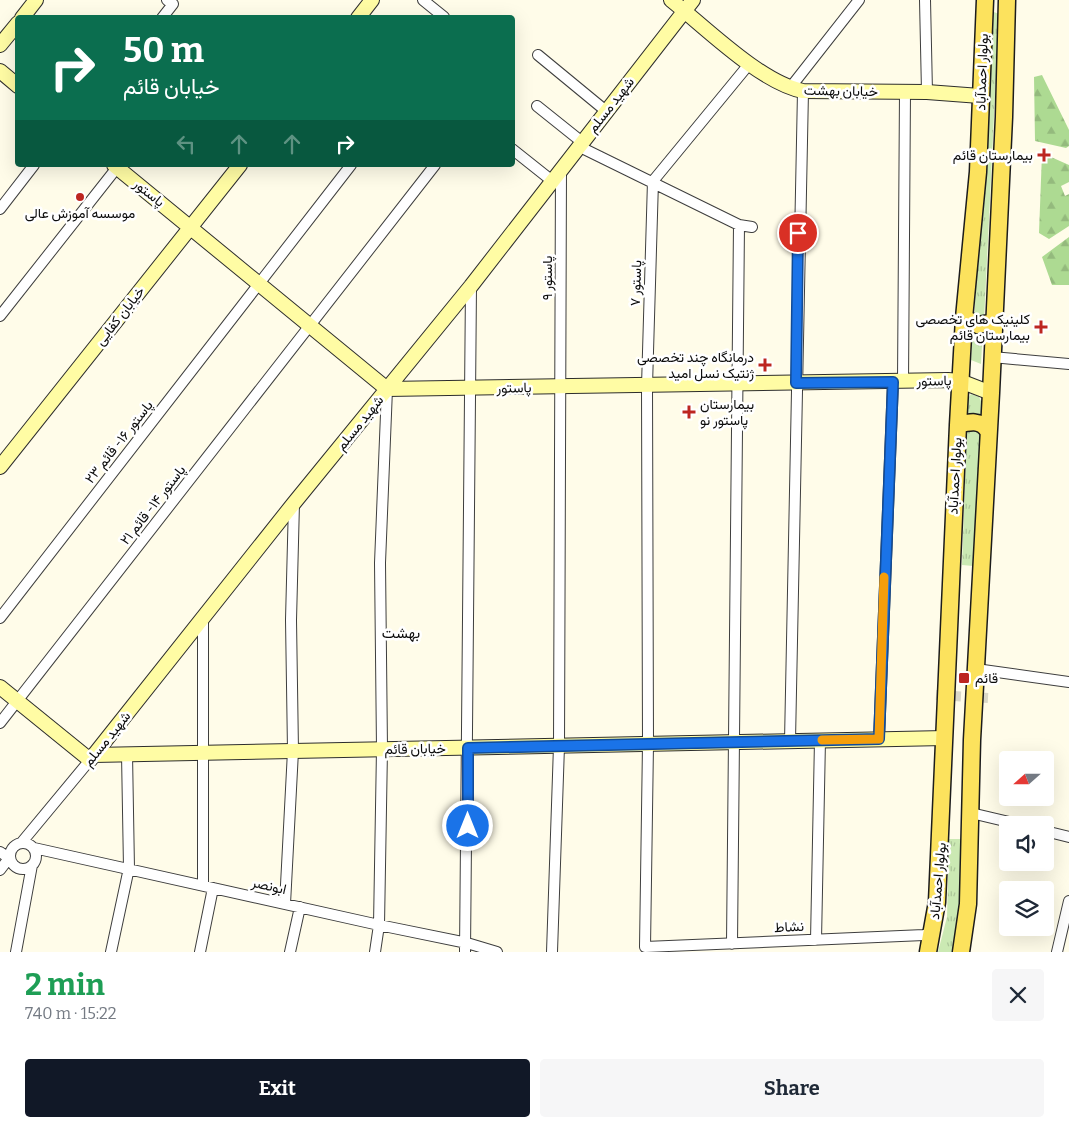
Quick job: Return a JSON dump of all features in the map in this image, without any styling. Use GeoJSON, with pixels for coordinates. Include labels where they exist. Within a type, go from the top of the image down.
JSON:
{"type":"FeatureCollection","features":[{"type":"Feature","properties":{"kind":"main road","name":"بولوار احمدآباد"},"geometry":{"type":"LineString","coordinates":[[928,952],[933,932],[938,893],[960,381],[978,172],[985,0]]}},
{"type":"Feature","properties":{"kind":"main road","name":"بولوار احمدآباد"},"geometry":{"type":"LineString","coordinates":[[961,952],[968,904],[976,669],[1004,117],[1007,0]]}},
{"type":"Feature","properties":{"kind":"main road"},"geometry":{"type":"LineString","coordinates":[[964,318],[978,325],[994,322]]}},
{"type":"Feature","properties":{"kind":"main road"},"geometry":{"type":"LineString","coordinates":[[958,425],[977,422],[988,430]]}},
{"type":"Feature","properties":{"kind":"street"},"geometry":{"type":"LineString","coordinates":[[24,15],[36,0]]}},
{"type":"Feature","properties":{"kind":"street"},"geometry":{"type":"LineString","coordinates":[[360,15],[372,0]]}},
{"type":"Feature","properties":{"kind":"street"},"geometry":{"type":"LineString","coordinates":[[423,0],[442,15]]}},
{"type":"Feature","properties":{"kind":"street","name":"خیابان بهشت"},"geometry":{"type":"LineString","coordinates":[[671,0],[689,5],[750,64],[761,72],[796,89],[927,92],[980,96]]}},
{"type":"Feature","properties":{"kind":"street"},"geometry":{"type":"LineString","coordinates":[[790,741],[798,233],[796,89],[860,0]]}},
{"type":"Feature","properties":{"kind":"street"},"geometry":{"type":"LineString","coordinates":[[925,0],[927,92]]}},
{"type":"Feature","properties":{"kind":"street"},"geometry":{"type":"LineString","coordinates":[[164,15],[170,2]]}},
{"type":"Feature","properties":{"kind":"street","name":"شهید مسلم"},"geometry":{"type":"LineString","coordinates":[[22,842],[92,758],[294,503],[471,286],[551,180],[689,5]]}},
{"type":"Feature","properties":{"kind":"street"},"geometry":{"type":"LineString","coordinates":[[0,45],[15,27]]}},
{"type":"Feature","properties":{"kind":"street"},"geometry":{"type":"LineString","coordinates":[[538,55],[606,111]]}},
{"type":"Feature","properties":{"kind":"street"},"geometry":{"type":"LineString","coordinates":[[652,181],[750,64]]}},
{"type":"Feature","properties":{"kind":"street"},"geometry":{"type":"LineString","coordinates":[[0,71],[15,84]]}},
{"type":"Feature","properties":{"kind":"street"},"geometry":{"type":"LineString","coordinates":[[879,739],[885,556],[898,382],[905,92]]}},
{"type":"Feature","properties":{"kind":"street"},"geometry":{"type":"LineString","coordinates":[[537,106],[580,144],[739,225],[752,227]]}},
{"type":"Feature","properties":{"kind":"street"},"geometry":{"type":"LineString","coordinates":[[515,151],[551,180]]}},
{"type":"Feature","properties":{"kind":"street"},"geometry":{"type":"LineString","coordinates":[[0,208],[32,167]]}},
{"type":"Feature","properties":{"kind":"street"},"geometry":{"type":"LineString","coordinates":[[0,316],[116,167]]}},
{"type":"Feature","properties":{"kind":"street","name":"پاستور"},"geometry":{"type":"LineString","coordinates":[[118,167],[387,389],[960,381],[991,393]]}},
{"type":"Feature","properties":{"kind":"street","name":"خیابان کفایی"},"geometry":{"type":"LineString","coordinates":[[0,467],[238,167]]}},
{"type":"Feature","properties":{"kind":"street","name":"پاستور ۱۶- قائم ۲۳"},"geometry":{"type":"LineString","coordinates":[[0,618],[349,167]]}},
{"type":"Feature","properties":{"kind":"street","name":"پاستور ۱۴- قائم ۲۱"},"geometry":{"type":"LineString","coordinates":[[0,723],[433,167]]}},
{"type":"Feature","properties":{"kind":"street","name":"پاستور ۹"},"geometry":{"type":"LineString","coordinates":[[552,952],[559,746],[561,168]]}},
{"type":"Feature","properties":{"kind":"street","name":"پاستور ۷"},"geometry":{"type":"LineString","coordinates":[[645,947],[648,744],[647,386],[652,181]]}},
{"type":"Feature","properties":{"kind":"street"},"geometry":{"type":"LineString","coordinates":[[732,944],[735,560],[739,384],[739,225]]}},
{"type":"Feature","properties":{"kind":"street"},"geometry":{"type":"LineString","coordinates":[[466,947],[471,286]]}},
{"type":"Feature","properties":{"kind":"street"},"geometry":{"type":"LineString","coordinates":[[992,357],[1069,364]]}},
{"type":"Feature","properties":{"kind":"street"},"geometry":{"type":"LineString","coordinates":[[375,952],[379,925],[382,749],[380,563],[387,389]]}},
{"type":"Feature","properties":{"kind":"street"},"geometry":{"type":"LineString","coordinates":[[285,904],[293,751],[292,620],[294,503]]}},
{"type":"Feature","properties":{"kind":"street"},"geometry":{"type":"LineString","coordinates":[[200,952],[208,886],[204,821],[203,618]]}},
{"type":"Feature","properties":{"kind":"street"},"geometry":{"type":"LineString","coordinates":[[976,669],[1069,682]]}},
{"type":"Feature","properties":{"kind":"street"},"geometry":{"type":"LineString","coordinates":[[0,687],[92,758]]}},
{"type":"Feature","properties":{"kind":"street","name":"خیابان قائم"},"geometry":{"type":"LineString","coordinates":[[92,758],[127,754],[945,738]]}},
{"type":"Feature","properties":{"kind":"street"},"geometry":{"type":"LineString","coordinates":[[816,940],[820,740]]}},
{"type":"Feature","properties":{"kind":"street"},"geometry":{"type":"LineString","coordinates":[[111,952],[129,868],[127,754]]}},
{"type":"Feature","properties":{"kind":"street"},"geometry":{"type":"LineString","coordinates":[[971,813],[999,820]]}},
{"type":"Feature","properties":{"kind":"street"},"geometry":{"type":"LineString","coordinates":[[1054,833],[1069,836]]}},
{"type":"Feature","properties":{"kind":"street"},"geometry":{"type":"LineString","coordinates":[[0,870],[10,858],[12,847],[22,842],[34,848],[36,857],[32,865],[16,952]]}},
{"type":"Feature","properties":{"kind":"street","name":"ابونصر"},"geometry":{"type":"LineString","coordinates":[[34,848],[379,925],[466,947],[498,952]]}},
{"type":"Feature","properties":{"kind":"street"},"geometry":{"type":"LineString","coordinates":[[0,852],[10,858],[17,868],[25,869],[32,865]]}},
{"type":"Feature","properties":{"kind":"street"},"geometry":{"type":"LineString","coordinates":[[1057,952],[1069,901]]}},
{"type":"Feature","properties":{"kind":"street"},"geometry":{"type":"LineString","coordinates":[[290,952],[300,907]]}},
{"type":"Feature","properties":{"kind":"street","name":"نشاط"},"geometry":{"type":"LineString","coordinates":[[645,947],[924,935],[933,932]]}},
{"type":"Feature","properties":{"kind":"green space"},"geometry":{"type":"Polygon","coordinates":[[[992,13],[999,14],[984,321],[974,320],[992,13]]]}},
{"type":"Feature","properties":{"kind":"green space"},"geometry":{"type":"Polygon","coordinates":[[[1042,75],[1069,130],[1069,146],[1066,148],[1035,141],[1034,77],[1042,75]]]}},
{"type":"Feature","properties":{"kind":"green space"},"geometry":{"type":"Polygon","coordinates":[[[1042,153],[1069,165],[1069,182],[1061,186],[1065,196],[1069,194],[1069,226],[1049,239],[1039,233],[1042,153]]]}},
{"type":"Feature","properties":{"kind":"green space"},"geometry":{"type":"Polygon","coordinates":[[[1069,237],[1069,285],[1052,285],[1042,257],[1069,237]]]}},
{"type":"Feature","properties":{"kind":"green space"},"geometry":{"type":"Polygon","coordinates":[[[973,327],[983,327],[981,364],[971,360],[973,327]]]}},
{"type":"Feature","properties":{"kind":"green space"},"geometry":{"type":"Polygon","coordinates":[[[971,394],[979,397],[982,403],[981,418],[966,415],[967,400],[971,394]]]}},
{"type":"Feature","properties":{"kind":"green space"},"geometry":{"type":"Polygon","coordinates":[[[967,427],[978,428],[980,435],[973,566],[962,565],[967,427]]]}},
{"type":"Feature","properties":{"kind":"green space"},"geometry":{"type":"Polygon","coordinates":[[[949,839],[962,839],[959,917],[952,952],[938,952],[947,917],[949,839]]]}},
{"type":"Feature","properties":{"kind":"tunnel"},"geometry":{"type":"LineString","coordinates":[[936,695],[988,698]]}},
{"type":"Feature","properties":{"kind":"slow traffic"},"geometry":{"type":"LineString","coordinates":[[822,740],[879,739],[884,577]]}},
{"type":"Feature","properties":{"kind":"place","name":"بیمارستان قائم"},"geometry":{"type":"Point","coordinates":[1044,155]}},
{"type":"Feature","properties":{"kind":"place","name":"موسسه آموزش عالی"},"geometry":{"type":"Point","coordinates":[80,197]}},
{"type":"Feature","properties":{"kind":"place","name":"کلینیک های تخصصی بیمارستان قائم"},"geometry":{"type":"Point","coordinates":[1041,327]}},
{"type":"Feature","properties":{"kind":"place","name":"درمانگاه چند تخصصی ژنتیک نسل امید"},"geometry":{"type":"Point","coordinates":[765,365]}},
{"type":"Feature","properties":{"kind":"place","name":"بیمارستان پاستور نو"},"geometry":{"type":"Point","coordinates":[689,412]}},
{"type":"Feature","properties":{"kind":"place","name":"قائم"},"geometry":{"type":"Point","coordinates":[964,678]}},
{"type":"Feature","properties":{"kind":"district","name":"بهشت"},"geometry":{"type":"Point","coordinates":[401,633]}},
{"type":"Feature","properties":{"kind":"route"},"geometry":{"type":"LineString","coordinates":[[468,826],[468,748],[879,739],[893,382],[796,383],[798,233]]}}]}
